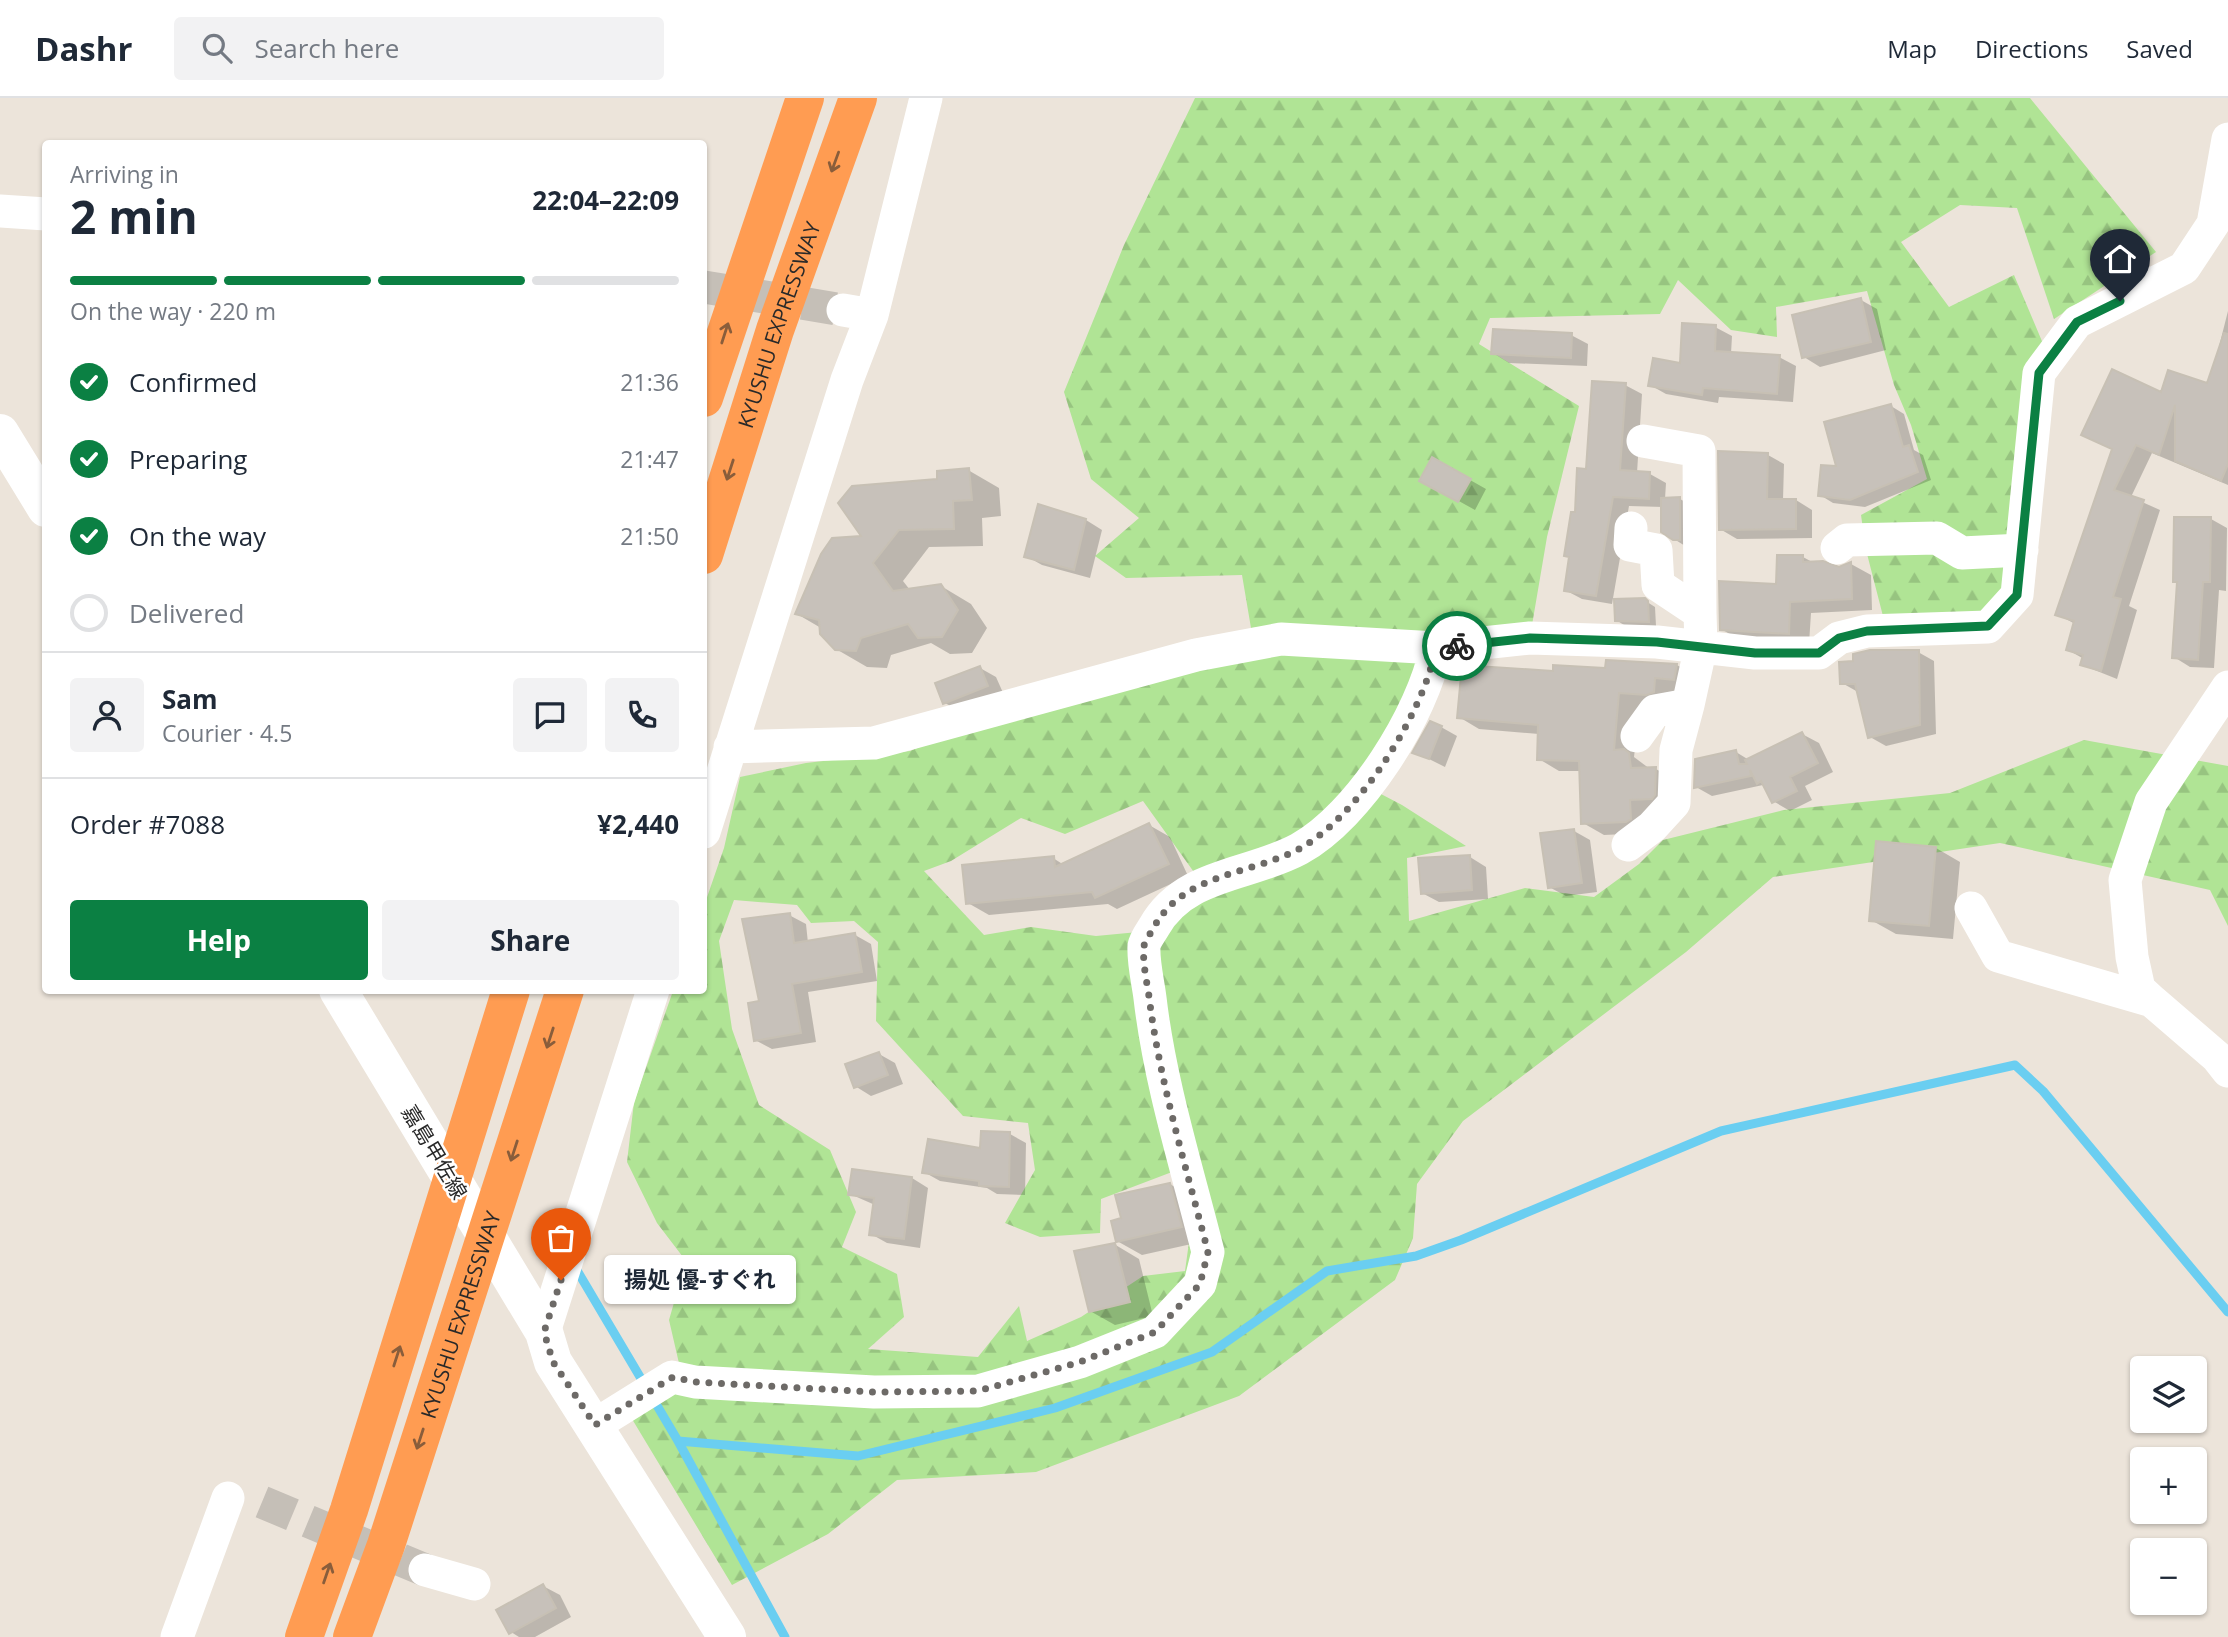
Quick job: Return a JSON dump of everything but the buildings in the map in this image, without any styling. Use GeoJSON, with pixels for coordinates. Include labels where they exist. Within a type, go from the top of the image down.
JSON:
{"type":"FeatureCollection","features":[{"type":"Feature","properties":{"kind":"highway"},"geometry":{"type":"LineString","coordinates":[[707,389],[805,98]]}},
{"type":"Feature","properties":{"kind":"highway","name":"KYUSHU EXPRESSWAY"},"geometry":{"type":"LineString","coordinates":[[707,545],[775,330],[859,98]]}},
{"type":"Feature","properties":{"kind":"highway"},"geometry":{"type":"LineString","coordinates":[[304,1637],[349,1510],[511,994]]}},
{"type":"Feature","properties":{"kind":"highway","name":"KYUSHU EXPRESSWAY"},"geometry":{"type":"LineString","coordinates":[[352,1637],[386,1545],[564,994]]}},
{"type":"Feature","properties":{"kind":"main road"},"geometry":{"type":"LineString","coordinates":[[0,433],[42,501]]}},
{"type":"Feature","properties":{"kind":"main road","name":"嘉島甲佐線"},"geometry":{"type":"LineString","coordinates":[[340,994],[544,1332],[553,1362],[606,1418],[727,1637]]}},
{"type":"Feature","properties":{"kind":"street"},"geometry":{"type":"LineString","coordinates":[[707,822],[847,380],[858,313],[926,98]]}},
{"type":"Feature","properties":{"kind":"street"},"geometry":{"type":"LineString","coordinates":[[730,747],[874,743],[1196,655],[1281,639],[1436,648],[1530,638],[1657,642],[1755,653],[1819,653],[1839,638],[1867,631],[1988,626],[2017,595],[2039,373],[2077,322],[2184,268],[2213,225],[2228,139]]}},
{"type":"Feature","properties":{"kind":"street"},"geometry":{"type":"LineString","coordinates":[[0,211],[42,214]]}},
{"type":"Feature","properties":{"kind":"street"},"geometry":{"type":"LineString","coordinates":[[1628,845],[1652,827],[1674,803],[1676,750],[1701,646],[1699,451],[1643,441]]}},
{"type":"Feature","properties":{"kind":"street"},"geometry":{"type":"LineString","coordinates":[[1631,528],[1630,545],[1656,550],[1658,586],[1700,613]]}},
{"type":"Feature","properties":{"kind":"street"},"geometry":{"type":"LineString","coordinates":[[1837,548],[1847,540],[1937,538],[1962,553],[2022,550]]}},
{"type":"Feature","properties":{"kind":"street"},"geometry":{"type":"LineString","coordinates":[[606,1418],[673,1377],[695,1382],[874,1392],[978,1391],[1080,1362],[1155,1332],[1200,1284],[1208,1252],[1155,1040],[1144,944],[1164,910],[1201,882],[1222,877],[1299,848],[1355,804],[1399,737],[1430,677],[1436,648]]}},
{"type":"Feature","properties":{"kind":"street"},"geometry":{"type":"LineString","coordinates":[[2228,687],[2151,802],[2125,880],[2132,957],[2139,989],[2217,1057],[2228,1071]]}},
{"type":"Feature","properties":{"kind":"street"},"geometry":{"type":"LineString","coordinates":[[1637,736],[1655,711],[1688,705]]}},
{"type":"Feature","properties":{"kind":"street"},"geometry":{"type":"LineString","coordinates":[[1971,908],[1998,956],[2152,1001]]}},
{"type":"Feature","properties":{"kind":"street"},"geometry":{"type":"LineString","coordinates":[[544,1332],[652,994]]}},
{"type":"Feature","properties":{"kind":"street"},"geometry":{"type":"LineString","coordinates":[[177,1637],[228,1498]]}},
{"type":"Feature","properties":{"kind":"street"},"geometry":{"type":"LineString","coordinates":[[425,1570],[474,1584]]}},
{"type":"Feature","properties":{"kind":"green space"},"geometry":{"type":"Polygon","coordinates":[[[1195,98],[2030,98],[2156,252],[2054,319],[2017,208],[1960,205],[1901,242],[1949,307],[2014,275],[2044,346],[2008,587],[1991,619],[1884,620],[1866,550],[1861,515],[1927,479],[1911,425],[1894,385],[1867,291],[1776,307],[1777,337],[1731,330],[1678,280],[1660,314],[1490,318],[1479,344],[1579,406],[1547,537],[1531,631],[1447,638],[1286,625],[1251,628],[1242,575],[1126,578],[1095,556],[1139,518],[1091,479],[1064,392],[1124,245],[1195,98]]]}},
{"type":"Feature","properties":{"kind":"green space"},"geometry":{"type":"Polygon","coordinates":[[[1352,651],[1427,665],[1358,782],[1402,805],[1466,846],[1407,858],[1409,921],[1525,888],[1594,897],[1639,864],[1663,840],[1784,810],[1950,793],[2084,740],[2228,766],[2228,926],[2210,890],[2000,843],[1773,877],[1686,952],[1463,1121],[1417,1184],[1413,1238],[1395,1280],[1239,1396],[1036,1472],[897,1480],[828,1534],[732,1585],[632,1419],[681,1372],[669,1320],[686,1261],[657,1223],[627,1162],[634,1102],[672,994],[707,994],[707,897],[724,848],[740,777],[806,763],[910,751],[975,724],[1257,656],[1352,651]],[[1143,801],[1065,834],[1021,818],[951,861],[924,871],[984,935],[1031,927],[1096,936],[1138,932],[1201,882],[1143,801]],[[734,900],[719,941],[732,1029],[759,1105],[830,1150],[856,1212],[842,1247],[897,1274],[904,1317],[868,1349],[978,1357],[1019,1306],[1027,1341],[1081,1317],[1143,1276],[1185,1271],[1189,1242],[1172,1172],[1101,1199],[1100,1233],[1040,1237],[1005,1223],[1035,1170],[1028,1123],[963,1116],[876,1021],[878,942],[854,921],[811,923],[797,905],[734,900]]]}},
{"type":"Feature","properties":{"kind":"waterway"},"geometry":{"type":"LineString","coordinates":[[575,1267],[678,1441],[858,1456],[1055,1408],[1212,1352],[1327,1271],[1416,1256],[1461,1240],[1721,1131],[2015,1065],[2043,1091],[2228,1312]]}},
{"type":"Feature","properties":{"kind":"waterway"},"geometry":{"type":"LineString","coordinates":[[550,1225],[563,1246]]}},
{"type":"Feature","properties":{"kind":"waterway"},"geometry":{"type":"LineString","coordinates":[[678,1441],[785,1637]]}},
{"type":"Feature","properties":{"kind":"tunnel"},"geometry":{"type":"LineString","coordinates":[[707,287],[843,310]]}},
{"type":"Feature","properties":{"kind":"tunnel"},"geometry":{"type":"LineString","coordinates":[[262,1502],[425,1570]]}},
{"type":"Feature","properties":{"kind":"way so far"},"geometry":{"type":"LineString","coordinates":[[561,1280],[544,1332],[553,1362],[595,1425],[673,1377],[695,1382],[874,1392],[978,1391],[1080,1362],[1155,1332],[1200,1284],[1208,1252],[1155,1040],[1144,944],[1164,910],[1201,882],[1222,877],[1299,848],[1355,804],[1393,748],[1430,677],[1436,648],[1457,646]]}},
{"type":"Feature","properties":{"kind":"place","name":"揚処 優-すぐれ"},"geometry":{"type":"Point","coordinates":[561,1280]}},
{"type":"Feature","properties":{"kind":"route"},"geometry":{"type":"LineString","coordinates":[[1457,646],[1530,638],[1657,642],[1755,653],[1819,653],[1839,638],[1867,631],[1988,626],[2017,595],[2039,373],[2077,322],[2120,301]]}}]}
